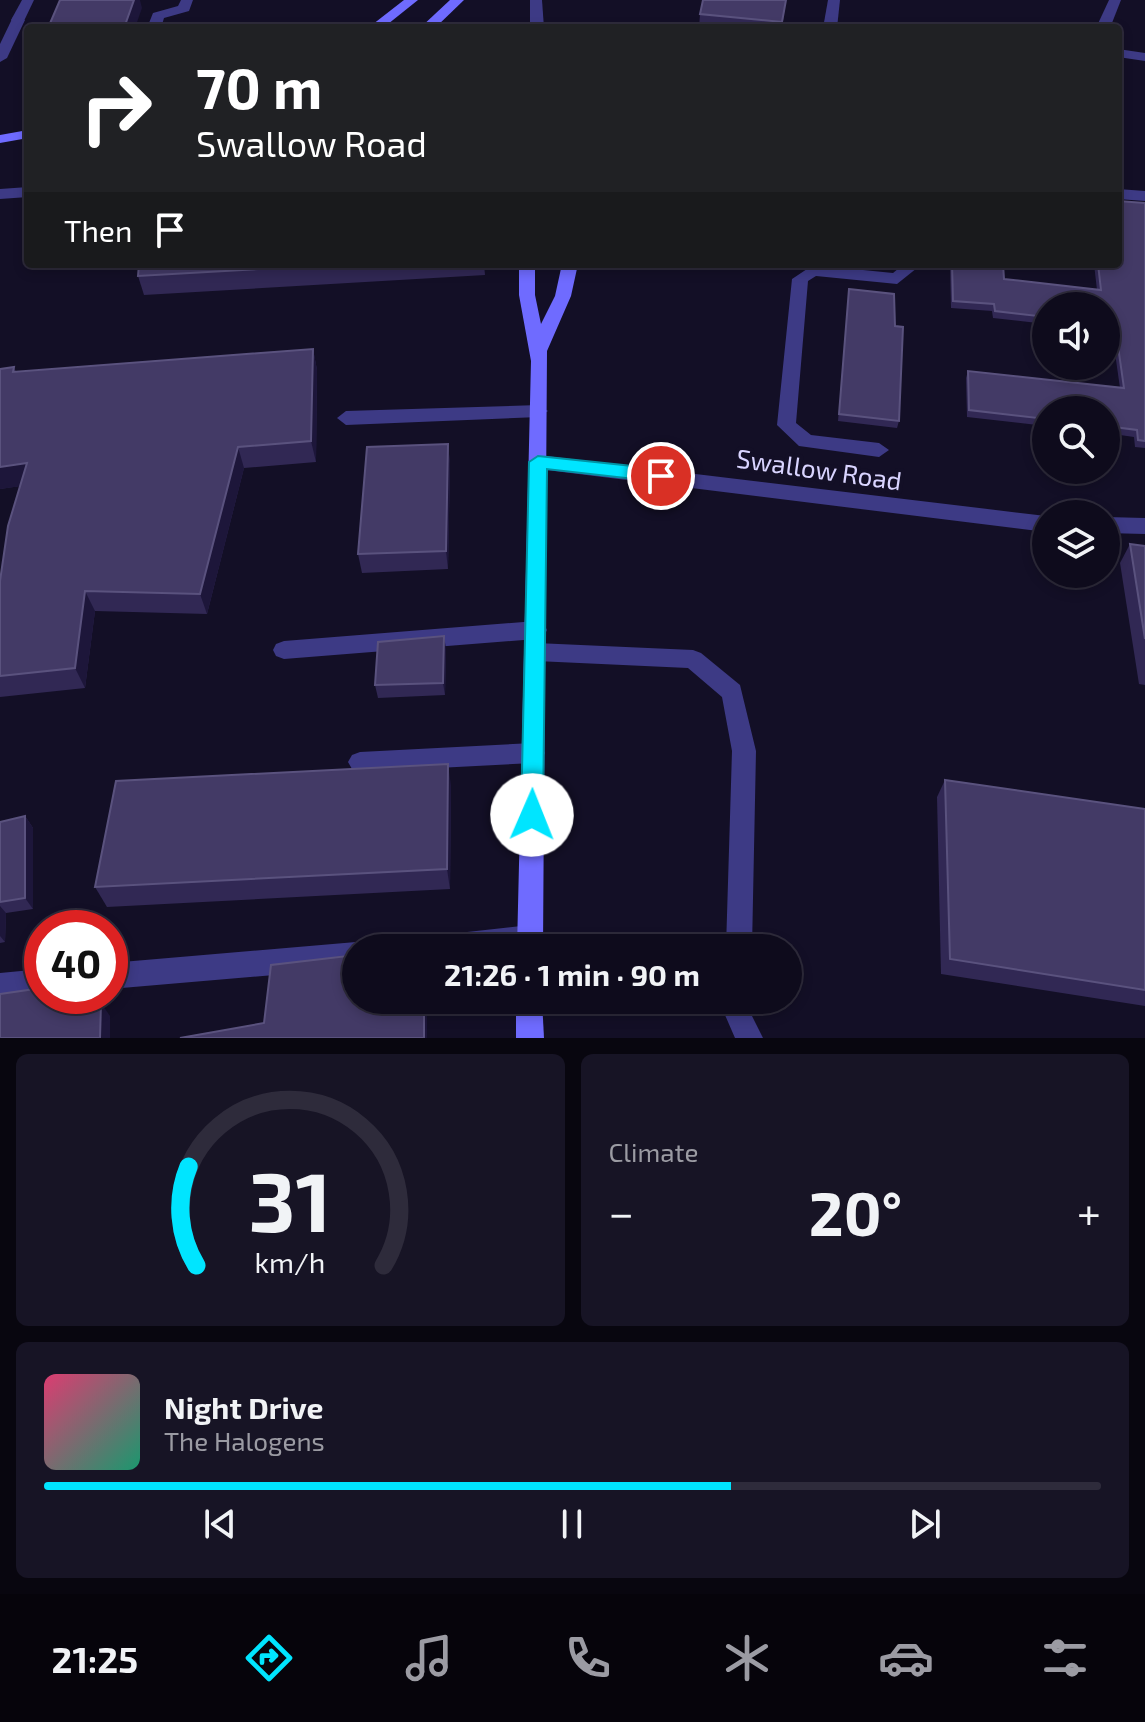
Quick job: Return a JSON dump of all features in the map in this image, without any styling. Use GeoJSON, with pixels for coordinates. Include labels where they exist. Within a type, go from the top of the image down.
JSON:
{"type":"FeatureCollection","features":[{"type":"Feature","properties":{"kind":"street"},"geometry":{"type":"LineString","coordinates":[[0,58],[28,0]]}},
{"type":"Feature","properties":{"kind":"street"},"geometry":{"type":"LineString","coordinates":[[155,24],[158,16],[184,8],[187,0]]}},
{"type":"Feature","properties":{"kind":"street"},"geometry":{"type":"LineString","coordinates":[[380,24],[412,0]]}},
{"type":"Feature","properties":{"kind":"street"},"geometry":{"type":"LineString","coordinates":[[431,24],[458,0]]}},
{"type":"Feature","properties":{"kind":"street"},"geometry":{"type":"LineString","coordinates":[[536,0],[537,24]]}},
{"type":"Feature","properties":{"kind":"street"},"geometry":{"type":"LineString","coordinates":[[831,24],[834,0]]}},
{"type":"Feature","properties":{"kind":"street"},"geometry":{"type":"LineString","coordinates":[[1105,24],[1115,0]]}},
{"type":"Feature","properties":{"kind":"street"},"geometry":{"type":"LineString","coordinates":[[1122,54],[1145,57]]}},
{"type":"Feature","properties":{"kind":"street"},"geometry":{"type":"LineString","coordinates":[[0,139],[24,135]]}},
{"type":"Feature","properties":{"kind":"street"},"geometry":{"type":"LineString","coordinates":[[0,194],[24,192]]}},
{"type":"Feature","properties":{"kind":"street"},"geometry":{"type":"LineString","coordinates":[[1122,194],[1145,196]]}},
{"type":"Feature","properties":{"kind":"street"},"geometry":{"type":"LineString","coordinates":[[527,268],[527,295],[539,349],[530,934]]}},
{"type":"Feature","properties":{"kind":"street"},"geometry":{"type":"LineString","coordinates":[[539,349],[563,296],[569,268]]}},
{"type":"Feature","properties":{"kind":"street"},"geometry":{"type":"LineString","coordinates":[[879,450],[806,441],[786,425],[800,279],[813,270],[897,279],[909,268]]}},
{"type":"Feature","properties":{"kind":"street"},"geometry":{"type":"LineString","coordinates":[[346,418],[539,411]]}},
{"type":"Feature","properties":{"kind":"street","name":"Swallow Road"},"geometry":{"type":"LineString","coordinates":[[538,462],[1032,522]]}},
{"type":"Feature","properties":{"kind":"street"},"geometry":{"type":"LineString","coordinates":[[1120,525],[1145,526]]}},
{"type":"Feature","properties":{"kind":"street"},"geometry":{"type":"LineString","coordinates":[[284,650],[536,641],[693,659],[732,692],[744,751],[739,934]]}},
{"type":"Feature","properties":{"kind":"street"},"geometry":{"type":"LineString","coordinates":[[360,762],[533,753]]}},
{"type":"Feature","properties":{"kind":"street"},"geometry":{"type":"LineString","coordinates":[[128,974],[342,956]]}},
{"type":"Feature","properties":{"kind":"street"},"geometry":{"type":"LineString","coordinates":[[0,986],[24,984]]}},
{"type":"Feature","properties":{"kind":"street"},"geometry":{"type":"LineString","coordinates":[[529,1014],[530,1038]]}},
{"type":"Feature","properties":{"kind":"street"},"geometry":{"type":"LineString","coordinates":[[738,1014],[749,1038]]}},
{"type":"Feature","properties":{"kind":"building"},"geometry":{"type":"Polygon","coordinates":[[[60,0],[134,0],[125,24],[50,24],[60,0]]]}},
{"type":"Feature","properties":{"kind":"building"},"geometry":{"type":"Polygon","coordinates":[[[703,0],[786,0],[782,22],[700,14],[703,0]]]}},
{"type":"Feature","properties":{"kind":"building"},"geometry":{"type":"Polygon","coordinates":[[[1122,201],[1145,203],[1145,441],[1138,440],[1137,430],[1120,428],[1120,396],[1032,396],[1032,417],[969,410],[968,371],[1124,388],[1120,360],[1120,292],[1032,292],[1032,315],[995,311],[994,304],[953,301],[952,268],[1003,268],[1004,279],[1101,290],[1098,268],[1122,268],[1122,201]]]}},
{"type":"Feature","properties":{"kind":"building"},"geometry":{"type":"Polygon","coordinates":[[[139,268],[277,268],[138,276],[139,268]]]}},
{"type":"Feature","properties":{"kind":"building"},"geometry":{"type":"Polygon","coordinates":[[[849,289],[894,294],[895,326],[903,327],[899,421],[839,414],[849,289]]]}},
{"type":"Feature","properties":{"kind":"building"},"geometry":{"type":"Polygon","coordinates":[[[313,349],[311,441],[238,447],[200,594],[85,591],[75,668],[0,676],[0,581],[8,526],[27,463],[0,467],[0,369],[14,367],[13,372],[313,349]]]}},
{"type":"Feature","properties":{"kind":"building"},"geometry":{"type":"Polygon","coordinates":[[[448,444],[446,551],[358,554],[367,447],[448,444]]]}},
{"type":"Feature","properties":{"kind":"building"},"geometry":{"type":"Polygon","coordinates":[[[1130,544],[1145,546],[1145,639],[1130,544]]]}},
{"type":"Feature","properties":{"kind":"building"},"geometry":{"type":"Polygon","coordinates":[[[444,636],[443,683],[375,685],[378,642],[444,636]]]}},
{"type":"Feature","properties":{"kind":"building"},"geometry":{"type":"Polygon","coordinates":[[[448,764],[447,869],[95,887],[116,781],[448,764]]]}},
{"type":"Feature","properties":{"kind":"building"},"geometry":{"type":"Polygon","coordinates":[[[945,780],[1145,809],[1145,990],[950,959],[945,780]]]}},
{"type":"Feature","properties":{"kind":"building"},"geometry":{"type":"Polygon","coordinates":[[[25,816],[25,898],[0,902],[0,822],[25,816]]]}},
{"type":"Feature","properties":{"kind":"building"},"geometry":{"type":"Polygon","coordinates":[[[342,957],[342,1014],[424,1014],[424,1038],[180,1038],[264,1023],[271,965],[342,957]]]}},
{"type":"Feature","properties":{"kind":"building"},"geometry":{"type":"Polygon","coordinates":[[[24,991],[24,1014],[101,1014],[100,1038],[0,1038],[0,994],[24,991]]]}},
{"type":"Feature","properties":{"kind":"route"},"geometry":{"type":"LineString","coordinates":[[532,815],[538,462],[661,476]]}}]}
